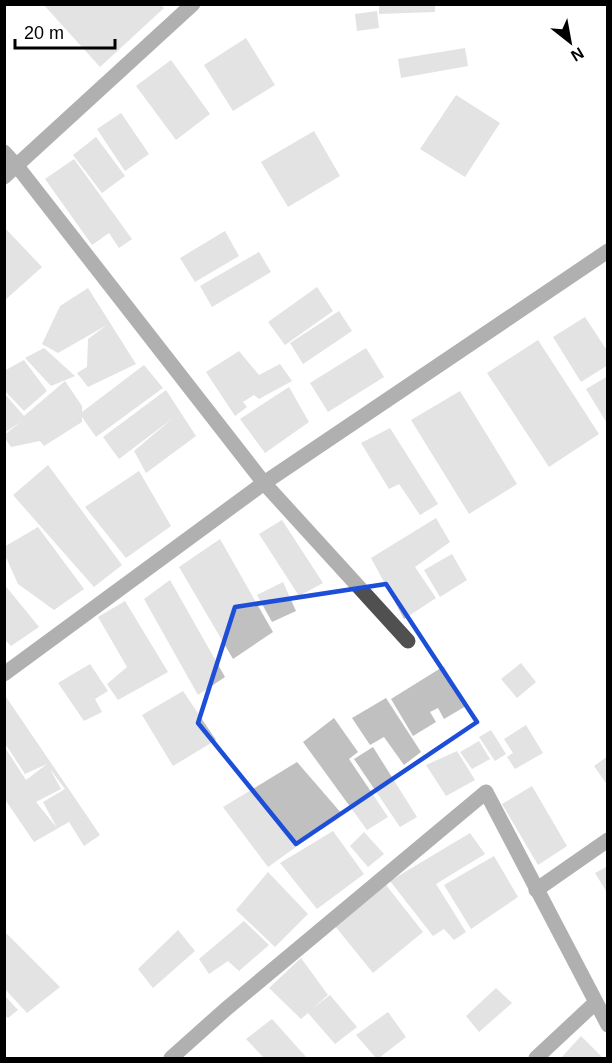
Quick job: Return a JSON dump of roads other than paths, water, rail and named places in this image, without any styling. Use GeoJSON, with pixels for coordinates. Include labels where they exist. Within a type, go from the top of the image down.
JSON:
{"type":"FeatureCollection","features":[{"type":"Feature","properties":{"kind":"street"},"geometry":{"type":"LineString","coordinates":[[4,177],[193,4]]}},
{"type":"Feature","properties":{"kind":"street"},"geometry":{"type":"LineString","coordinates":[[4,152],[264,483],[408,641]]}},
{"type":"Feature","properties":{"kind":"street"},"geometry":{"type":"LineString","coordinates":[[4,674],[264,483],[608,251]]}},
{"type":"Feature","properties":{"kind":"street"},"geometry":{"type":"LineString","coordinates":[[171,1059],[226,1009],[486,792],[608,1025]]}},
{"type":"Feature","properties":{"kind":"street"},"geometry":{"type":"LineString","coordinates":[[536,890],[608,840]]}},
{"type":"Feature","properties":{"kind":"street"},"geometry":{"type":"LineString","coordinates":[[536,1059],[595,1003]]}}]}
